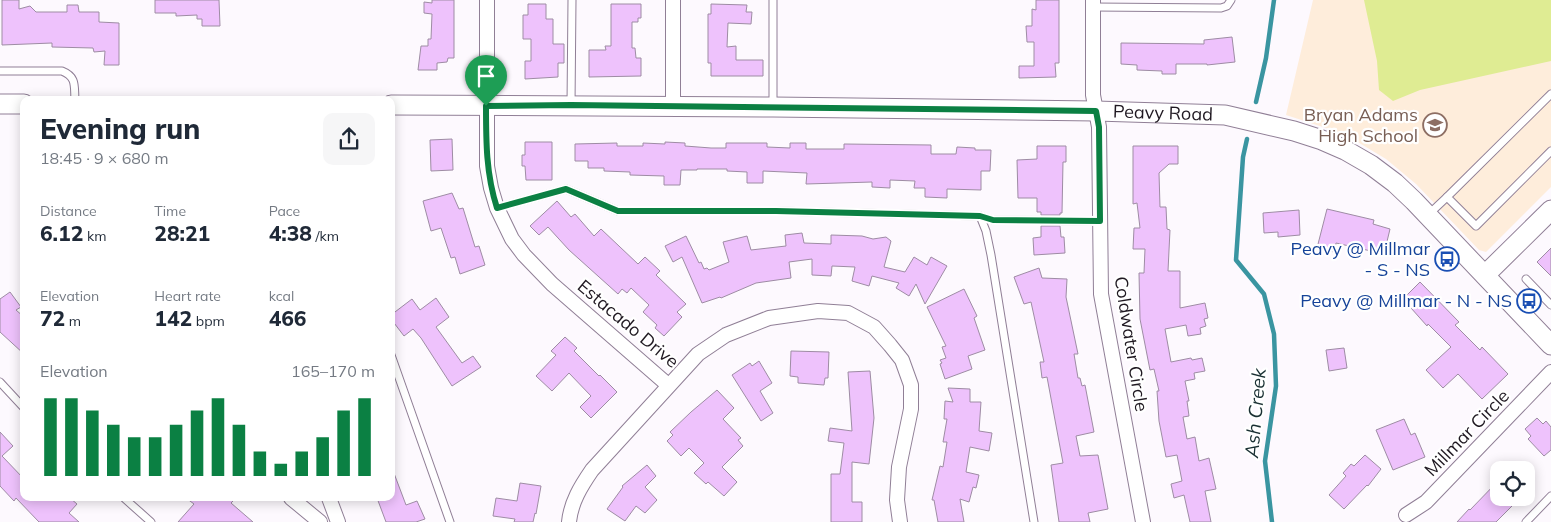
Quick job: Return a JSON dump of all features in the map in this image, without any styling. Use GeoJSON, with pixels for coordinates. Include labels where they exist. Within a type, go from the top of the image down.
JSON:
{"type":"FeatureCollection","features":[{"type":"Feature","properties":{"kind":"street","name":"Estacado Drive"},"geometry":{"type":"LineString","coordinates":[[487,0],[487,166],[490,188],[512,239],[552,284],[668,385],[698,354],[726,334],[769,318],[818,311],[848,313],[874,327],[902,360],[911,384],[911,409],[899,467],[897,500],[900,522]]}},
{"type":"Feature","properties":{"kind":"street"},"geometry":{"type":"LineString","coordinates":[[673,0],[673,107]]}},
{"type":"Feature","properties":{"kind":"street","name":"Coldwater Circle"},"geometry":{"type":"LineString","coordinates":[[1093,4],[1093,96],[1099,127],[1101,294],[1143,522]]}},
{"type":"Feature","properties":{"kind":"street"},"geometry":{"type":"LineString","coordinates":[[0,104],[20,104]]}},
{"type":"Feature","properties":{"kind":"street","name":"Peavy Road"},"geometry":{"type":"LineString","coordinates":[[395,105],[773,106],[1225,115],[1294,131],[1322,140],[1345,150],[1371,165],[1395,183],[1428,215],[1551,345]]}},
{"type":"Feature","properties":{"kind":"street"},"geometry":{"type":"LineString","coordinates":[[1485,275],[1551,210]]}},
{"type":"Feature","properties":{"kind":"street","name":"Millmar Circle"},"geometry":{"type":"LineString","coordinates":[[1406,514],[1426,502],[1551,372]]}},
{"type":"Feature","properties":{"kind":"street"},"geometry":{"type":"LineString","coordinates":[[569,522],[570,512],[578,491],[592,470],[668,385]]}},
{"type":"Feature","properties":{"kind":"street"},"geometry":{"type":"LineString","coordinates":[[295,501],[320,522]]}},
{"type":"Feature","properties":{"kind":"street"},"geometry":{"type":"LineString","coordinates":[[330,501],[338,522]]}},
{"type":"Feature","properties":{"kind":"lane"},"geometry":{"type":"LineString","coordinates":[[571,105],[572,0]]}},
{"type":"Feature","properties":{"kind":"lane"},"geometry":{"type":"LineString","coordinates":[[773,0],[773,106]]}},
{"type":"Feature","properties":{"kind":"lane"},"geometry":{"type":"LineString","coordinates":[[1093,4],[1221,8],[1227,6],[1231,0]]}},
{"type":"Feature","properties":{"kind":"lane"},"geometry":{"type":"LineString","coordinates":[[0,71],[62,71],[69,74],[74,80],[75,96]]}},
{"type":"Feature","properties":{"kind":"lane"},"geometry":{"type":"LineString","coordinates":[[1428,215],[1551,94]]}},
{"type":"Feature","properties":{"kind":"lane"},"geometry":{"type":"LineString","coordinates":[[1447,197],[1476,226],[1551,151]]}},
{"type":"Feature","properties":{"kind":"lane"},"geometry":{"type":"LineString","coordinates":[[497,208],[566,189],[618,211],[776,211],[980,216],[993,220],[1100,221]]}},
{"type":"Feature","properties":{"kind":"lane"},"geometry":{"type":"LineString","coordinates":[[980,216],[986,231],[991,255],[1034,522]]}},
{"type":"Feature","properties":{"kind":"lane"},"geometry":{"type":"LineString","coordinates":[[1526,279],[1551,305]]}},
{"type":"Feature","properties":{"kind":"lane"},"geometry":{"type":"LineString","coordinates":[[395,366],[450,522]]}},
{"type":"Feature","properties":{"kind":"lane"},"geometry":{"type":"LineString","coordinates":[[0,382],[20,404]]}},
{"type":"Feature","properties":{"kind":"lane"},"geometry":{"type":"LineString","coordinates":[[1526,522],[1551,496]]}},
{"type":"Feature","properties":{"kind":"lane"},"geometry":{"type":"LineString","coordinates":[[127,501],[151,522]]}},
{"type":"Feature","properties":{"kind":"shaded area","name":"Bryan Adams High School"},"geometry":{"type":"Polygon","coordinates":[[[1313,0],[1551,0],[1551,187],[1486,252],[1479,250],[1416,184],[1386,159],[1351,138],[1286,115],[1313,0]]]}},
{"type":"Feature","properties":{"kind":"green space"},"geometry":{"type":"Polygon","coordinates":[[[1364,0],[1551,0],[1551,61],[1420,90],[1393,101],[1379,90],[1377,61],[1364,0]]]}},
{"type":"Feature","properties":{"kind":"building"},"geometry":{"type":"Polygon","coordinates":[[[2,0],[19,0],[19,9],[30,6],[36,12],[67,12],[67,5],[78,5],[79,12],[99,12],[99,22],[119,23],[119,65],[104,65],[105,51],[94,52],[93,48],[52,47],[52,43],[2,45],[2,0]]]}},
{"type":"Feature","properties":{"kind":"building"},"geometry":{"type":"Polygon","coordinates":[[[155,0],[219,0],[220,26],[202,26],[202,19],[197,19],[197,15],[176,16],[176,13],[155,13],[155,0]]]}},
{"type":"Feature","properties":{"kind":"building"},"geometry":{"type":"Polygon","coordinates":[[[432,0],[454,0],[454,58],[448,58],[447,62],[437,63],[437,70],[418,70],[421,46],[428,46],[428,39],[431,39],[432,14],[424,13],[424,2],[432,3],[432,0]]]}},
{"type":"Feature","properties":{"kind":"building"},"geometry":{"type":"Polygon","coordinates":[[[1036,0],[1059,0],[1059,63],[1055,63],[1056,77],[1019,78],[1019,66],[1034,66],[1034,42],[1027,42],[1026,26],[1032,26],[1032,9],[1036,10],[1036,0]]]}},
{"type":"Feature","properties":{"kind":"building"},"geometry":{"type":"Polygon","coordinates":[[[528,4],[546,4],[546,19],[553,19],[553,44],[564,44],[564,63],[558,63],[558,77],[525,79],[525,61],[531,61],[531,39],[523,39],[523,15],[528,15],[528,4]]]}},
{"type":"Feature","properties":{"kind":"building"},"geometry":{"type":"Polygon","coordinates":[[[611,4],[641,4],[641,18],[638,18],[638,22],[632,22],[632,48],[635,48],[636,58],[641,58],[641,76],[589,77],[589,50],[606,50],[605,46],[611,46],[611,4]]]}},
{"type":"Feature","properties":{"kind":"building"},"geometry":{"type":"Polygon","coordinates":[[[711,4],[747,5],[746,12],[752,12],[751,24],[728,23],[727,47],[736,46],[736,60],[763,60],[763,76],[711,76],[711,63],[708,63],[708,14],[711,14],[711,4]]]}},
{"type":"Feature","properties":{"kind":"building"},"geometry":{"type":"Polygon","coordinates":[[[1232,37],[1235,62],[1207,65],[1176,64],[1176,74],[1162,74],[1162,71],[1137,70],[1137,65],[1121,64],[1121,43],[1204,44],[1204,40],[1232,37]]]}},
{"type":"Feature","properties":{"kind":"building"},"geometry":{"type":"Polygon","coordinates":[[[452,139],[453,170],[431,171],[430,140],[452,139]]]}},
{"type":"Feature","properties":{"kind":"building"},"geometry":{"type":"Polygon","coordinates":[[[525,142],[552,142],[552,180],[526,180],[525,166],[522,166],[522,155],[525,155],[525,142]]]}},
{"type":"Feature","properties":{"kind":"building"},"geometry":{"type":"Polygon","coordinates":[[[665,142],[685,143],[685,146],[711,148],[726,148],[726,143],[767,143],[767,147],[790,148],[790,143],[806,143],[806,149],[844,149],[844,144],[931,145],[931,154],[956,154],[957,147],[975,148],[975,150],[991,150],[990,171],[981,171],[981,190],[947,189],[947,198],[925,197],[925,188],[914,188],[915,181],[890,180],[890,188],[872,187],[872,182],[806,184],[807,173],[763,171],[763,183],[747,183],[747,172],[727,171],[727,169],[681,170],[680,185],[664,185],[664,176],[630,175],[630,172],[604,171],[604,168],[588,168],[588,161],[575,161],[575,144],[617,143],[617,146],[643,146],[643,143],[665,144],[665,142]]]}},
{"type":"Feature","properties":{"kind":"building"},"geometry":{"type":"Polygon","coordinates":[[[1037,146],[1066,146],[1066,162],[1063,162],[1062,213],[1060,215],[1041,215],[1041,212],[1037,212],[1037,198],[1018,198],[1017,160],[1037,159],[1037,146]]]}},
{"type":"Feature","properties":{"kind":"building"},"geometry":{"type":"Polygon","coordinates":[[[1133,146],[1178,146],[1178,164],[1169,164],[1159,173],[1160,207],[1166,207],[1167,229],[1170,230],[1168,271],[1180,271],[1180,308],[1205,303],[1208,318],[1204,319],[1206,326],[1200,328],[1201,334],[1188,336],[1186,325],[1165,329],[1171,362],[1202,358],[1205,371],[1194,373],[1195,379],[1185,381],[1189,401],[1187,401],[1189,416],[1183,417],[1187,439],[1195,437],[1199,461],[1209,458],[1216,489],[1205,491],[1211,522],[1190,522],[1184,495],[1174,498],[1171,484],[1182,481],[1177,455],[1166,457],[1159,421],[1157,391],[1159,391],[1154,369],[1150,370],[1140,319],[1139,273],[1144,273],[1145,249],[1133,249],[1134,228],[1140,228],[1137,203],[1133,204],[1133,146]]]}},
{"type":"Feature","properties":{"kind":"building"},"geometry":{"type":"Polygon","coordinates":[[[452,193],[459,209],[463,208],[475,247],[479,246],[485,265],[460,274],[455,257],[451,258],[441,228],[431,231],[423,201],[452,193]]]}},
{"type":"Feature","properties":{"kind":"building"},"geometry":{"type":"Polygon","coordinates":[[[557,201],[571,217],[575,214],[594,236],[601,229],[638,264],[645,257],[660,271],[656,275],[686,304],[677,312],[682,317],[664,336],[655,328],[657,325],[643,312],[649,305],[631,288],[627,293],[622,289],[618,294],[569,250],[548,227],[539,235],[530,226],[557,201]]]}},
{"type":"Feature","properties":{"kind":"building"},"geometry":{"type":"Polygon","coordinates":[[[1327,209],[1374,220],[1373,224],[1390,229],[1384,254],[1336,243],[1334,252],[1317,248],[1327,209]]]}},
{"type":"Feature","properties":{"kind":"building"},"geometry":{"type":"Polygon","coordinates":[[[1299,210],[1300,235],[1278,237],[1278,232],[1264,233],[1263,213],[1299,210]]]}},
{"type":"Feature","properties":{"kind":"building"},"geometry":{"type":"Polygon","coordinates":[[[1041,226],[1060,226],[1061,237],[1064,237],[1065,253],[1034,255],[1033,238],[1041,237],[1041,226]]]}},
{"type":"Feature","properties":{"kind":"building"},"geometry":{"type":"Polygon","coordinates":[[[802,233],[804,243],[831,244],[831,235],[862,236],[873,239],[886,237],[891,241],[884,267],[905,272],[914,257],[927,265],[931,257],[947,266],[925,304],[916,284],[909,296],[896,288],[899,283],[872,276],[869,286],[852,281],[855,267],[832,266],[831,276],[812,275],[812,259],[789,262],[791,278],[756,283],[721,298],[702,303],[682,257],[673,262],[665,246],[686,236],[699,263],[701,262],[704,269],[707,268],[709,270],[729,262],[723,242],[747,236],[751,250],[786,246],[785,235],[802,233]]]}},
{"type":"Feature","properties":{"kind":"building"},"geometry":{"type":"Polygon","coordinates":[[[1551,248],[1551,276],[1537,262],[1551,248]]]}},
{"type":"Feature","properties":{"kind":"building"},"geometry":{"type":"Polygon","coordinates":[[[1039,268],[1042,278],[1067,279],[1066,297],[1078,354],[1074,354],[1078,378],[1080,378],[1082,386],[1085,385],[1094,432],[1076,436],[1080,456],[1098,455],[1108,509],[1088,513],[1090,522],[1059,522],[1051,465],[1063,463],[1047,377],[1042,378],[1040,362],[1044,362],[1031,302],[1024,304],[1014,277],[1039,268]]]}},
{"type":"Feature","properties":{"kind":"building"},"geometry":{"type":"Polygon","coordinates":[[[1420,282],[1459,322],[1455,325],[1480,350],[1482,347],[1508,374],[1482,399],[1458,374],[1443,388],[1426,370],[1451,347],[1428,324],[1427,326],[1403,299],[1420,282]]]}},
{"type":"Feature","properties":{"kind":"building"},"geometry":{"type":"Polygon","coordinates":[[[964,289],[977,316],[974,318],[985,350],[968,356],[972,369],[945,379],[940,360],[946,358],[942,347],[946,346],[927,307],[964,289]]]}},
{"type":"Feature","properties":{"kind":"building"},"geometry":{"type":"Polygon","coordinates":[[[10,292],[20,306],[16,310],[20,314],[20,350],[0,332],[0,299],[10,292]]]}},
{"type":"Feature","properties":{"kind":"building"},"geometry":{"type":"Polygon","coordinates":[[[436,298],[449,317],[436,327],[462,363],[473,356],[481,367],[452,386],[421,338],[413,329],[404,336],[395,324],[395,312],[412,299],[420,310],[436,298]]]}},
{"type":"Feature","properties":{"kind":"building"},"geometry":{"type":"Polygon","coordinates":[[[565,337],[577,348],[574,351],[617,392],[591,418],[580,407],[591,396],[569,373],[552,391],[536,376],[556,355],[551,351],[565,337]]]}},
{"type":"Feature","properties":{"kind":"building"},"geometry":{"type":"Polygon","coordinates":[[[1344,348],[1347,368],[1329,371],[1326,350],[1344,348]]]}},
{"type":"Feature","properties":{"kind":"building"},"geometry":{"type":"Polygon","coordinates":[[[791,351],[829,352],[828,378],[825,378],[824,385],[798,383],[798,377],[790,376],[791,351]]]}},
{"type":"Feature","properties":{"kind":"building"},"geometry":{"type":"Polygon","coordinates":[[[759,361],[772,383],[760,391],[773,413],[761,421],[732,375],[750,363],[752,366],[759,361]]]}},
{"type":"Feature","properties":{"kind":"building"},"geometry":{"type":"Polygon","coordinates":[[[870,371],[874,418],[869,464],[852,462],[852,502],[862,502],[862,522],[831,522],[831,474],[840,474],[844,443],[828,441],[830,428],[852,431],[848,372],[870,371]]]}},
{"type":"Feature","properties":{"kind":"building"},"geometry":{"type":"Polygon","coordinates":[[[948,388],[970,389],[970,402],[981,402],[979,431],[992,433],[989,451],[970,447],[966,472],[979,475],[976,488],[973,487],[969,502],[960,499],[964,522],[938,522],[934,500],[932,500],[940,466],[943,467],[947,442],[943,442],[947,419],[944,419],[945,401],[953,402],[948,388]]]}},
{"type":"Feature","properties":{"kind":"building"},"geometry":{"type":"Polygon","coordinates":[[[717,390],[734,408],[723,419],[741,438],[738,440],[743,446],[722,467],[737,482],[724,496],[694,473],[704,463],[689,448],[681,456],[667,441],[673,435],[670,432],[717,390]]]}},
{"type":"Feature","properties":{"kind":"building"},"geometry":{"type":"Polygon","coordinates":[[[1537,418],[1543,424],[1546,421],[1551,427],[1551,450],[1544,456],[1528,439],[1531,436],[1525,429],[1537,418]]]}},
{"type":"Feature","properties":{"kind":"building"},"geometry":{"type":"Polygon","coordinates":[[[1404,419],[1411,435],[1415,433],[1425,457],[1393,470],[1376,430],[1404,419]]]}},
{"type":"Feature","properties":{"kind":"building"},"geometry":{"type":"Polygon","coordinates":[[[0,432],[13,446],[2,456],[20,475],[20,501],[74,501],[77,504],[69,513],[79,522],[39,522],[16,498],[14,501],[0,486],[0,432]]]}},
{"type":"Feature","properties":{"kind":"building"},"geometry":{"type":"Polygon","coordinates":[[[1365,455],[1381,469],[1368,486],[1344,509],[1329,495],[1346,476],[1343,473],[1351,464],[1354,466],[1365,455]]]}},
{"type":"Feature","properties":{"kind":"building"},"geometry":{"type":"Polygon","coordinates":[[[647,465],[656,476],[645,487],[657,500],[645,513],[636,506],[625,521],[607,509],[622,486],[647,465]]]}},
{"type":"Feature","properties":{"kind":"building"},"geometry":{"type":"Polygon","coordinates":[[[395,476],[406,505],[417,501],[425,519],[416,522],[386,522],[378,501],[395,501],[395,476]]]}},
{"type":"Feature","properties":{"kind":"building"},"geometry":{"type":"Polygon","coordinates":[[[520,483],[541,486],[533,522],[514,522],[515,519],[493,516],[496,498],[517,501],[520,483]]]}},
{"type":"Feature","properties":{"kind":"building"},"geometry":{"type":"Polygon","coordinates":[[[1490,489],[1490,506],[1512,506],[1496,522],[1457,522],[1490,489]]]}},
{"type":"Feature","properties":{"kind":"building"},"geometry":{"type":"Polygon","coordinates":[[[190,501],[233,501],[231,503],[253,522],[178,522],[194,504],[190,501]]]}},
{"type":"Feature","properties":{"kind":"waterway","name":"Ash Creek"},"geometry":{"type":"LineString","coordinates":[[1256,102],[1266,58],[1274,0]]}},
{"type":"Feature","properties":{"kind":"waterway","name":"Ash Creek"},"geometry":{"type":"LineString","coordinates":[[1247,139],[1243,157],[1236,260],[1264,294],[1274,334],[1276,386],[1265,461],[1272,522]]}},
{"type":"Feature","properties":{"kind":"place","name":"Bryan Adams High School"},"geometry":{"type":"Point","coordinates":[1435,125]}},
{"type":"Feature","properties":{"kind":"place","name":"Peavy @ Millmar - S - NS"},"geometry":{"type":"Point","coordinates":[1447,259]}},
{"type":"Feature","properties":{"kind":"place","name":"Peavy @ Millmar - N - NS"},"geometry":{"type":"Point","coordinates":[1529,301]}},
{"type":"Feature","properties":{"kind":"route"},"geometry":{"type":"LineString","coordinates":[[486,106],[773,106],[1096,111],[1099,127],[1100,221],[993,220],[980,216],[776,211],[618,211],[566,189],[497,208],[490,188],[487,166],[486,106]]}}]}
